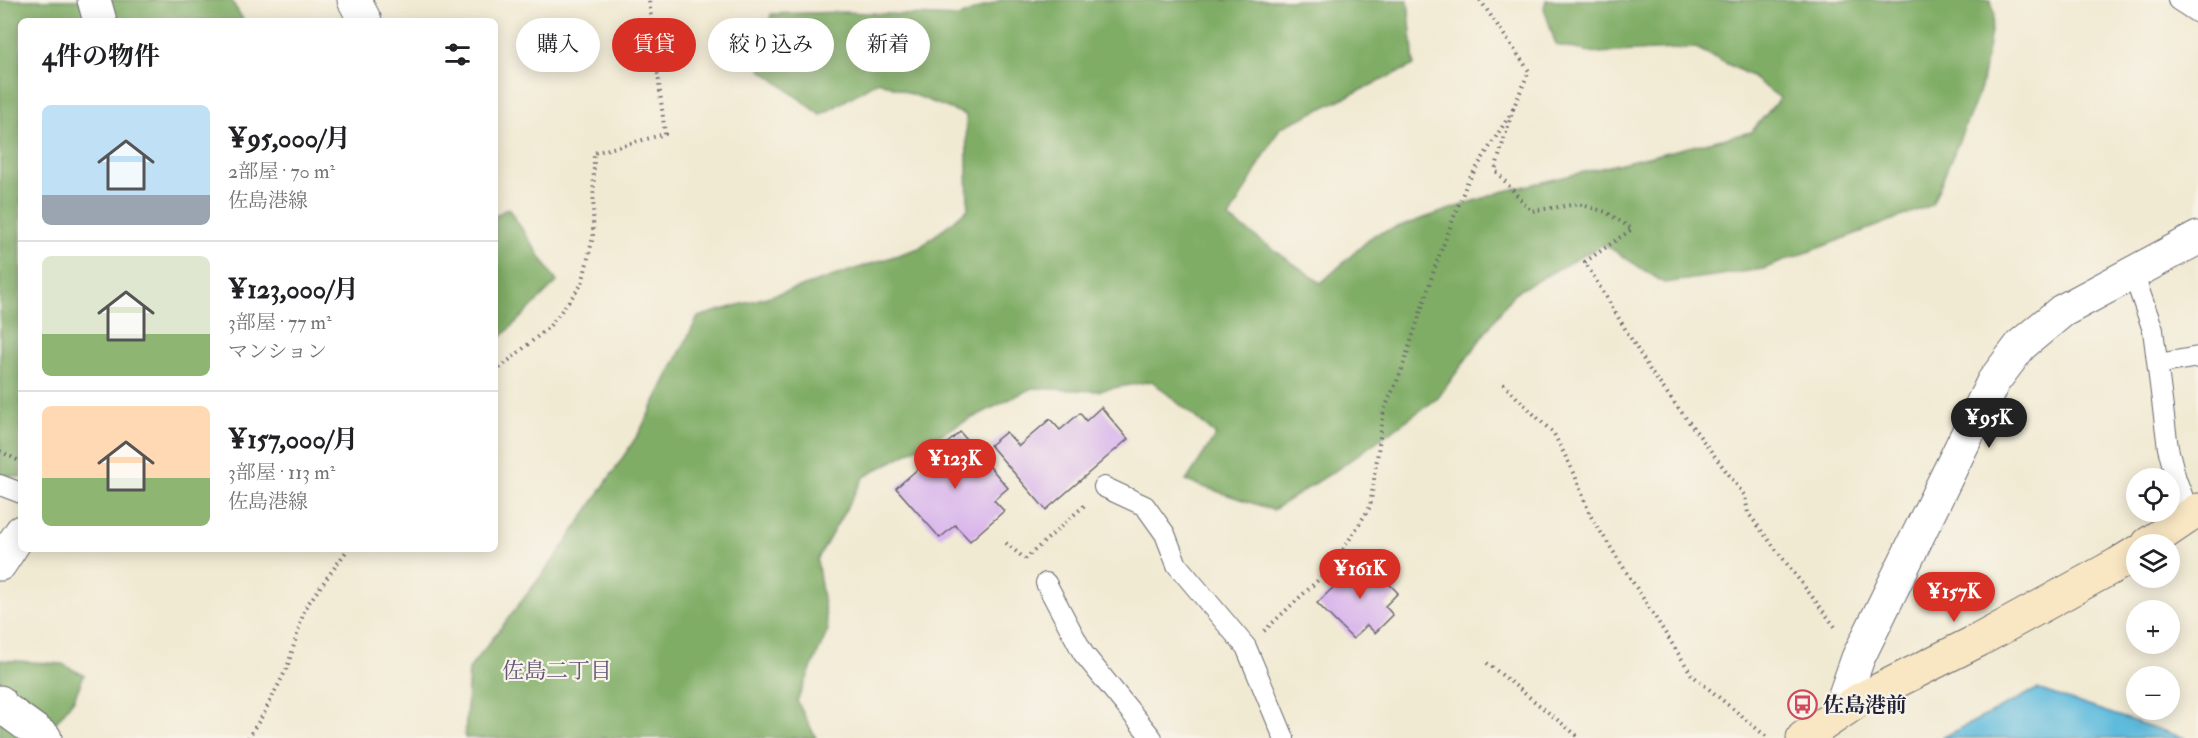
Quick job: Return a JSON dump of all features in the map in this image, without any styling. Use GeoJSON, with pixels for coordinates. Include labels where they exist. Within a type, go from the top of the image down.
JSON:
{"type":"FeatureCollection","features":[{"type":"Feature","properties":{"kind":"main road"},"geometry":{"type":"LineString","coordinates":[[2163,534],[2194,513]]}},
{"type":"Feature","properties":{"kind":"main road"},"geometry":{"type":"LineString","coordinates":[[1803,738],[1858,699],[2008,624],[2126,559]]}},
{"type":"Feature","properties":{"kind":"street"},"geometry":{"type":"LineString","coordinates":[[94,0],[99,18]]}},
{"type":"Feature","properties":{"kind":"street"},"geometry":{"type":"LineString","coordinates":[[354,0],[363,18]]}},
{"type":"Feature","properties":{"kind":"street"},"geometry":{"type":"LineString","coordinates":[[1839,712],[1858,658],[1993,382],[2021,345],[2062,311],[2198,238]]}},
{"type":"Feature","properties":{"kind":"street"},"geometry":{"type":"LineString","coordinates":[[0,564],[18,536]]}},
{"type":"Feature","properties":{"kind":"street"},"geometry":{"type":"LineString","coordinates":[[0,702],[1,706],[45,738]]}},
{"type":"Feature","properties":{"kind":"lane"},"geometry":{"type":"LineString","coordinates":[[2178,0],[2198,13]]}},
{"type":"Feature","properties":{"kind":"lane"},"geometry":{"type":"LineString","coordinates":[[2133,273],[2153,330],[2168,448],[2176,479],[2194,513]]}},
{"type":"Feature","properties":{"kind":"lane"},"geometry":{"type":"LineString","coordinates":[[2158,364],[2198,357]]}},
{"type":"Feature","properties":{"kind":"lane"},"geometry":{"type":"LineString","coordinates":[[0,484],[18,492]]}},
{"type":"Feature","properties":{"kind":"lane"},"geometry":{"type":"LineString","coordinates":[[1104,487],[1145,506],[1165,534],[1177,565],[1246,647],[1284,738]]}},
{"type":"Feature","properties":{"kind":"lane"},"geometry":{"type":"LineString","coordinates":[[1046,583],[1083,653],[1152,738]]}},
{"type":"Feature","properties":{"kind":"path"},"geometry":{"type":"LineString","coordinates":[[498,370],[549,327],[582,284],[593,237],[594,153],[665,134],[649,0]]}},
{"type":"Feature","properties":{"kind":"path"},"geometry":{"type":"LineString","coordinates":[[1480,0],[1528,71],[1513,109],[1495,170],[1531,211],[1579,204],[1606,212],[1632,229],[1585,262],[1651,372],[1745,496],[1748,513],[1858,658]]}},
{"type":"Feature","properties":{"kind":"path"},"geometry":{"type":"LineString","coordinates":[[1246,647],[1332,567],[1370,507],[1384,410],[1401,372],[1436,264],[1467,183],[1513,109]]}},
{"type":"Feature","properties":{"kind":"path"},"geometry":{"type":"LineString","coordinates":[[1503,384],[1554,434],[1574,473],[1590,515],[1692,675],[1768,738]]}},
{"type":"Feature","properties":{"kind":"path"},"geometry":{"type":"LineString","coordinates":[[0,451],[18,460]]}},
{"type":"Feature","properties":{"kind":"path"},"geometry":{"type":"LineString","coordinates":[[1025,559],[1104,487]]}},
{"type":"Feature","properties":{"kind":"path"},"geometry":{"type":"LineString","coordinates":[[1006,543],[1025,559],[1046,583]]}},
{"type":"Feature","properties":{"kind":"path"},"geometry":{"type":"LineString","coordinates":[[248,738],[263,715],[287,668],[305,608],[346,552]]}},
{"type":"Feature","properties":{"kind":"path"},"geometry":{"type":"LineString","coordinates":[[1487,663],[1580,738]]}},
{"type":"Feature","properties":{"kind":"green space"},"geometry":{"type":"Polygon","coordinates":[[[0,0],[231,0],[242,18],[18,18],[18,477],[0,475],[0,0]]]}},
{"type":"Feature","properties":{"kind":"green space"},"geometry":{"type":"Polygon","coordinates":[[[1000,0],[1408,0],[1414,65],[1280,128],[1229,218],[1321,283],[1374,235],[1501,192],[1751,132],[1780,98],[1749,75],[1696,48],[1595,53],[1556,45],[1544,8],[1546,0],[1991,0],[1994,14],[1981,88],[1932,205],[1763,269],[1664,283],[1604,244],[1514,293],[1438,398],[1335,471],[1273,510],[1186,481],[1216,435],[1152,381],[1097,391],[1032,388],[952,428],[864,477],[817,560],[828,630],[797,701],[816,738],[465,738],[469,669],[559,553],[639,433],[698,317],[801,287],[919,248],[968,209],[966,115],[878,81],[821,115],[764,72],[834,72],[834,18],[770,18],[771,14],[845,12],[959,17],[1000,0]]]}},
{"type":"Feature","properties":{"kind":"green space"},"geometry":{"type":"Polygon","coordinates":[[[508,208],[557,282],[498,340],[498,214],[508,208]]]}},
{"type":"Feature","properties":{"kind":"green space"},"geometry":{"type":"Polygon","coordinates":[[[0,660],[62,664],[84,675],[74,699],[44,738],[0,738],[0,660]]]}},
{"type":"Feature","properties":{"kind":"water"},"geometry":{"type":"Polygon","coordinates":[[[2037,689],[2185,738],[1942,738],[2037,689]]]}},
{"type":"Feature","properties":{"kind":"building"},"geometry":{"type":"Polygon","coordinates":[[[1101,407],[1128,439],[1046,510],[990,445],[1006,432],[1019,446],[1050,419],[1060,430],[1080,413],[1086,421],[1101,407]]]}},
{"type":"Feature","properties":{"kind":"building"},"geometry":{"type":"Polygon","coordinates":[[[960,432],[1008,488],[994,500],[1004,511],[970,541],[955,525],[940,538],[896,488],[960,432]]]}},
{"type":"Feature","properties":{"kind":"building"},"geometry":{"type":"Polygon","coordinates":[[[1364,558],[1398,593],[1385,606],[1393,615],[1375,633],[1367,625],[1353,639],[1317,603],[1364,558]]]}},
{"type":"Feature","properties":{"kind":"place","name":"佐島港前"},"geometry":{"type":"Point","coordinates":[1802,705]}},
{"type":"Feature","properties":{"kind":"district","name":"佐島二丁目"},"geometry":{"type":"Point","coordinates":[557,670]}}]}
